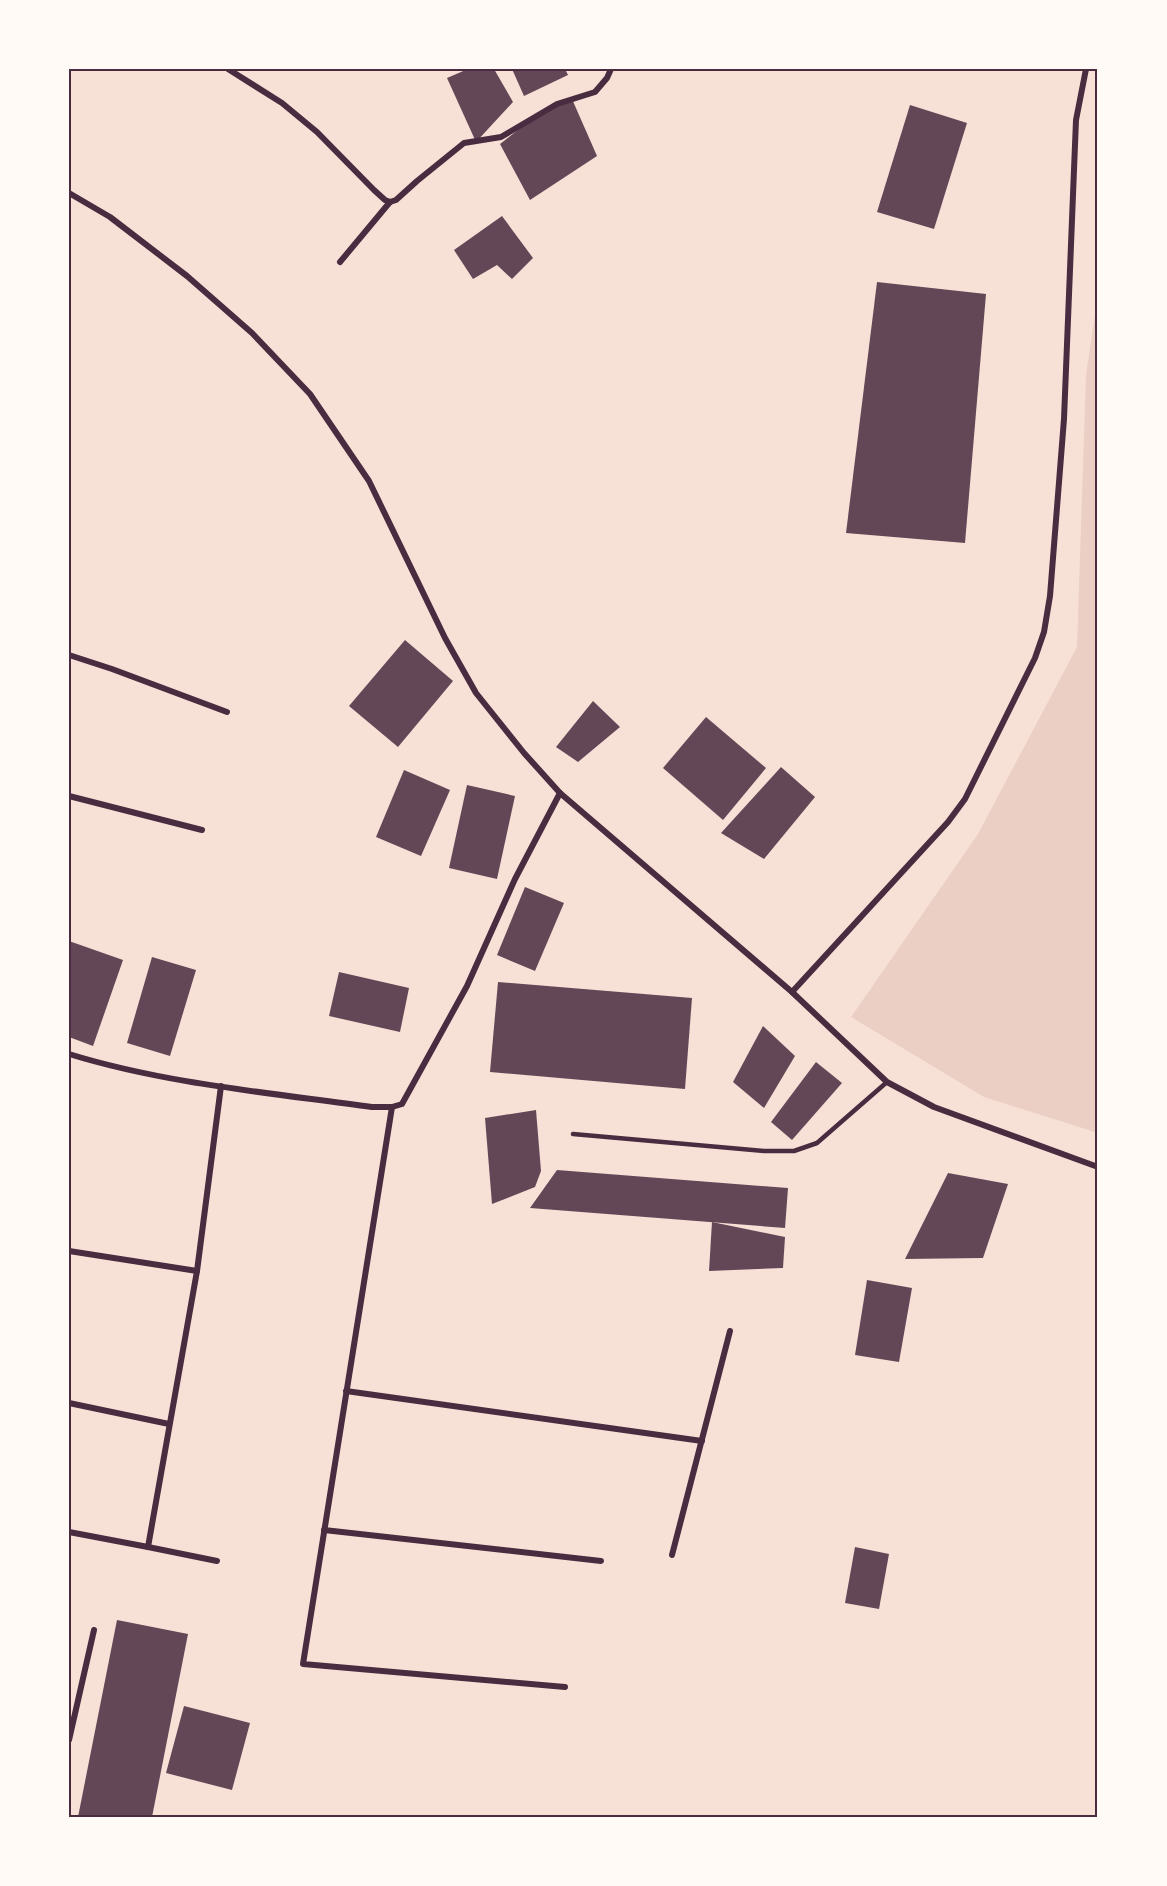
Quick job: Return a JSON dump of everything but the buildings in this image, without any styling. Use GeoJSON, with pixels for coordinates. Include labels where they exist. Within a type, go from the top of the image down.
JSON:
{"type":"FeatureCollection","features":[{"type":"Feature","properties":{"kind":"street"},"geometry":{"type":"LineString","coordinates":[[228,69],[282,103],[317,132],[374,190],[390,202]]}},
{"type":"Feature","properties":{"kind":"street"},"geometry":{"type":"LineString","coordinates":[[340,262],[390,202],[396,200],[464,143],[501,137],[557,104],[594,92],[607,78],[610,69]]}},
{"type":"Feature","properties":{"kind":"street"},"geometry":{"type":"LineString","coordinates":[[792,992],[948,822],[966,799],[1035,658],[1044,632],[1050,596],[1064,419],[1076,120],[1086,69]]}},
{"type":"Feature","properties":{"kind":"street"},"geometry":{"type":"LineString","coordinates":[[69,193],[110,217],[187,276],[252,333],[310,394],[369,481],[445,638],[476,693],[560,794],[792,992],[887,1083],[934,1107],[1098,1167]]}},
{"type":"Feature","properties":{"kind":"street"},"geometry":{"type":"LineString","coordinates":[[69,655],[227,712]]}},
{"type":"Feature","properties":{"kind":"street"},"geometry":{"type":"LineString","coordinates":[[69,1054],[109,1066],[220,1086],[372,1107],[392,1107],[402,1104],[466,986],[516,879],[560,794]]}},
{"type":"Feature","properties":{"kind":"street"},"geometry":{"type":"LineString","coordinates":[[69,796],[202,830]]}},
{"type":"Feature","properties":{"kind":"street"},"geometry":{"type":"LineString","coordinates":[[148,1547],[197,1271],[220,1086]]}},
{"type":"Feature","properties":{"kind":"street"},"geometry":{"type":"LineString","coordinates":[[392,1107],[303,1664],[565,1688]]}},
{"type":"Feature","properties":{"kind":"street"},"geometry":{"type":"LineString","coordinates":[[69,1251],[197,1271]]}},
{"type":"Feature","properties":{"kind":"street"},"geometry":{"type":"LineString","coordinates":[[672,1555],[730,1331]]}},
{"type":"Feature","properties":{"kind":"street"},"geometry":{"type":"LineString","coordinates":[[346,1391],[702,1441]]}},
{"type":"Feature","properties":{"kind":"street"},"geometry":{"type":"LineString","coordinates":[[69,1403],[169,1424]]}},
{"type":"Feature","properties":{"kind":"street"},"geometry":{"type":"LineString","coordinates":[[324,1530],[601,1561]]}},
{"type":"Feature","properties":{"kind":"street"},"geometry":{"type":"LineString","coordinates":[[69,1532],[217,1561]]}},
{"type":"Feature","properties":{"kind":"street"},"geometry":{"type":"LineString","coordinates":[[69,1740],[94,1630]]}},
{"type":"Feature","properties":{"kind":"lane"},"geometry":{"type":"LineString","coordinates":[[573,1134],[764,1151],[794,1151],[817,1143],[887,1083]]}},
{"type":"Feature","properties":{"kind":"shaded area"},"geometry":{"type":"Polygon","coordinates":[[[1098,294],[1098,1133],[984,1097],[851,1017],[978,834],[1077,647],[1086,375],[1098,294]]]}}]}
